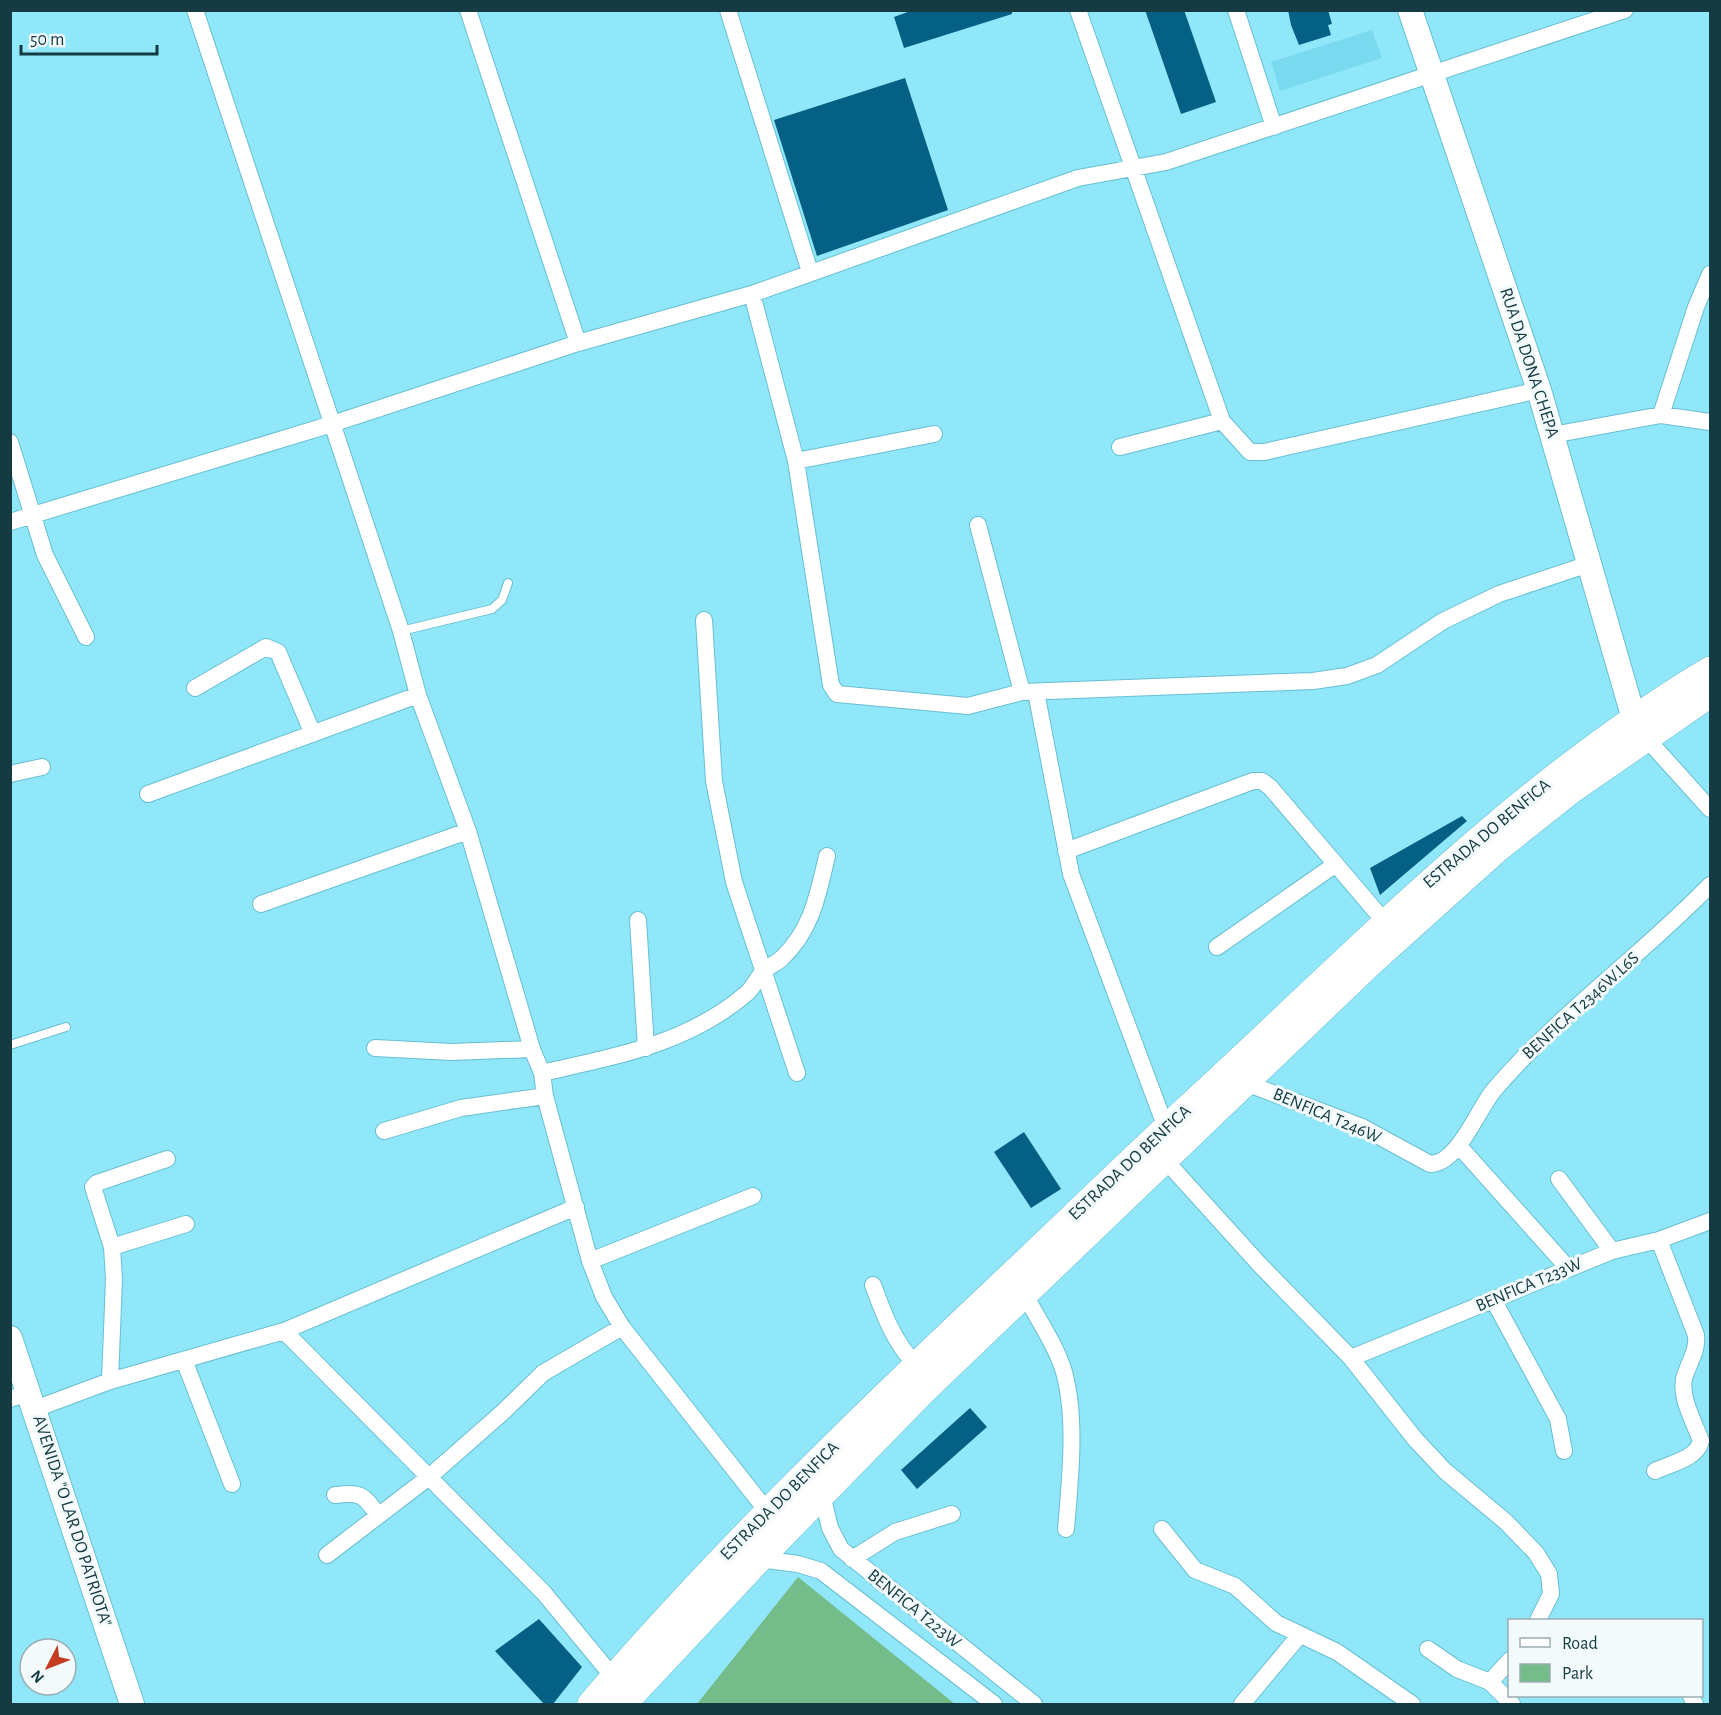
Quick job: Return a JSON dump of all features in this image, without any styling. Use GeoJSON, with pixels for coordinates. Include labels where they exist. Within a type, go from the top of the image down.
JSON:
{"type":"FeatureCollection","features":[{"type":"Feature","properties":{"kind":"highway","name":"ESTRADA DO BENFICA"},"geometry":{"type":"LineString","coordinates":[[624,1704],[822,1494],[1024,1293],[1368,965],[1497,849],[1570,791],[1710,670]]}},
{"type":"Feature","properties":{"kind":"highway","name":"ESTRADA DO BENFICA"},"geometry":{"type":"LineString","coordinates":[[591,1704],[767,1511],[916,1365],[1384,921],[1541,788],[1640,729],[1710,694]]}},
{"type":"Feature","properties":{"kind":"main road","name":"RUA DA DONA CHEPA"},"geometry":{"type":"LineString","coordinates":[[1410,10],[1539,390],[1640,729]]}},
{"type":"Feature","properties":{"kind":"main road","name":"AVENIDA \"O LAR DO PATRIOTA\""},"geometry":{"type":"LineString","coordinates":[[10,1338],[24,1400],[132,1704]]}},
{"type":"Feature","properties":{"kind":"street"},"geometry":{"type":"LineString","coordinates":[[195,10],[401,631],[418,695],[468,831],[532,1049],[542,1073],[545,1096],[590,1261],[603,1297],[622,1327],[767,1511]]}},
{"type":"Feature","properties":{"kind":"street"},"geometry":{"type":"LineString","coordinates":[[468,10],[578,343]]}},
{"type":"Feature","properties":{"kind":"street"},"geometry":{"type":"LineString","coordinates":[[728,10],[810,272]]}},
{"type":"Feature","properties":{"kind":"street"},"geometry":{"type":"LineString","coordinates":[[1078,10],[1131,169],[1222,421],[1250,452],[1264,452],[1539,390]]}},
{"type":"Feature","properties":{"kind":"street"},"geometry":{"type":"LineString","coordinates":[[1236,10],[1274,126]]}},
{"type":"Feature","properties":{"kind":"street"},"geometry":{"type":"LineString","coordinates":[[10,522],[332,424],[578,343],[752,294],[1078,178],[1166,162],[1625,10]]}},
{"type":"Feature","properties":{"kind":"street"},"geometry":{"type":"LineString","coordinates":[[1661,415],[1696,307],[1710,274]]}},
{"type":"Feature","properties":{"kind":"street"},"geometry":{"type":"LineString","coordinates":[[752,294],[796,461],[831,685],[837,694],[968,706],[1029,692],[1313,681],[1347,676],[1377,665],[1443,621],[1499,594],[1589,564]]}},
{"type":"Feature","properties":{"kind":"street"},"geometry":{"type":"LineString","coordinates":[[1552,435],[1661,415],[1710,422]]}},
{"type":"Feature","properties":{"kind":"street"},"geometry":{"type":"LineString","coordinates":[[1120,447],[1222,421]]}},
{"type":"Feature","properties":{"kind":"street"},"geometry":{"type":"LineString","coordinates":[[796,461],[933,434]]}},
{"type":"Feature","properties":{"kind":"street"},"geometry":{"type":"LineString","coordinates":[[10,442],[45,555],[86,637]]}},
{"type":"Feature","properties":{"kind":"street"},"geometry":{"type":"LineString","coordinates":[[978,525],[1029,692],[1078,894],[1166,1128]]}},
{"type":"Feature","properties":{"kind":"street"},"geometry":{"type":"LineString","coordinates":[[705,620],[714,781],[734,882],[762,972],[778,1008],[797,1073]]}},
{"type":"Feature","properties":{"kind":"street"},"geometry":{"type":"LineString","coordinates":[[195,688],[266,647],[273,649],[278,652],[313,734]]}},
{"type":"Feature","properties":{"kind":"street"},"geometry":{"type":"LineString","coordinates":[[148,794],[418,695]]}},
{"type":"Feature","properties":{"kind":"street"},"geometry":{"type":"LineString","coordinates":[[1640,729],[1710,808]]}},
{"type":"Feature","properties":{"kind":"street"},"geometry":{"type":"LineString","coordinates":[[10,774],[42,767]]}},
{"type":"Feature","properties":{"kind":"street"},"geometry":{"type":"LineString","coordinates":[[1066,851],[1253,781],[1262,781],[1270,787],[1384,921]]}},
{"type":"Feature","properties":{"kind":"street"},"geometry":{"type":"LineString","coordinates":[[261,904],[468,831]]}},
{"type":"Feature","properties":{"kind":"street"},"geometry":{"type":"LineString","coordinates":[[542,1073],[646,1048],[694,1030],[749,992],[762,972],[781,959],[802,937],[815,909],[826,856]]}},
{"type":"Feature","properties":{"kind":"street"},"geometry":{"type":"LineString","coordinates":[[1217,947],[1336,864]]}},
{"type":"Feature","properties":{"kind":"street","name":"BENFICA T2346W.L6S"},"geometry":{"type":"LineString","coordinates":[[1439,1162],[1459,1146],[1492,1093],[1541,1038],[1678,918],[1710,885]]}},
{"type":"Feature","properties":{"kind":"street"},"geometry":{"type":"LineString","coordinates":[[638,920],[646,1048]]}},
{"type":"Feature","properties":{"kind":"street"},"geometry":{"type":"LineString","coordinates":[[375,1048],[451,1052],[532,1049]]}},
{"type":"Feature","properties":{"kind":"street","name":"BENFICA T246W"},"geometry":{"type":"LineString","coordinates":[[1246,1083],[1362,1127],[1430,1164],[1439,1162]]}},
{"type":"Feature","properties":{"kind":"street"},"geometry":{"type":"LineString","coordinates":[[384,1131],[461,1108],[545,1096]]}},
{"type":"Feature","properties":{"kind":"street"},"geometry":{"type":"LineString","coordinates":[[1459,1146],[1568,1268]]}},
{"type":"Feature","properties":{"kind":"street"},"geometry":{"type":"LineString","coordinates":[[110,1381],[114,1279],[112,1247],[93,1187],[97,1183],[167,1159]]}},
{"type":"Feature","properties":{"kind":"street"},"geometry":{"type":"LineString","coordinates":[[1165,1160],[1260,1265],[1351,1358],[1415,1439],[1445,1471],[1506,1522],[1536,1553],[1549,1574],[1551,1594],[1538,1619]]}},
{"type":"Feature","properties":{"kind":"street"},"geometry":{"type":"LineString","coordinates":[[1559,1179],[1612,1251]]}},
{"type":"Feature","properties":{"kind":"street"},"geometry":{"type":"LineString","coordinates":[[590,1261],[753,1196]]}},
{"type":"Feature","properties":{"kind":"street"},"geometry":{"type":"LineString","coordinates":[[24,1400],[110,1381],[284,1331],[576,1207]]}},
{"type":"Feature","properties":{"kind":"street","name":"BENFICA T233W"},"geometry":{"type":"LineString","coordinates":[[1351,1358],[1612,1251],[1659,1240],[1710,1221]]}},
{"type":"Feature","properties":{"kind":"street"},"geometry":{"type":"LineString","coordinates":[[112,1247],[186,1224]]}},
{"type":"Feature","properties":{"kind":"street"},"geometry":{"type":"LineString","coordinates":[[1654,1471],[1693,1454],[1700,1448],[1701,1442],[1684,1393],[1684,1380],[1697,1345],[1696,1335],[1659,1240]]}},
{"type":"Feature","properties":{"kind":"street"},"geometry":{"type":"LineString","coordinates":[[873,1285],[886,1322],[901,1349],[916,1365]]}},
{"type":"Feature","properties":{"kind":"street"},"geometry":{"type":"LineString","coordinates":[[1024,1293],[1063,1370],[1069,1397],[1071,1470],[1066,1529]]}},
{"type":"Feature","properties":{"kind":"street"},"geometry":{"type":"LineString","coordinates":[[1494,1301],[1558,1419],[1564,1451]]}},
{"type":"Feature","properties":{"kind":"street"},"geometry":{"type":"LineString","coordinates":[[327,1555],[429,1477],[503,1412],[543,1373],[622,1327]]}},
{"type":"Feature","properties":{"kind":"street"},"geometry":{"type":"LineString","coordinates":[[284,1331],[544,1593],[614,1678]]}},
{"type":"Feature","properties":{"kind":"street"},"geometry":{"type":"LineString","coordinates":[[184,1360],[232,1484]]}},
{"type":"Feature","properties":{"kind":"street"},"geometry":{"type":"LineString","coordinates":[[335,1495],[356,1492],[366,1498],[378,1515]]}},
{"type":"Feature","properties":{"kind":"street","name":"BENFICA T223W"},"geometry":{"type":"LineString","coordinates":[[822,1494],[835,1538],[841,1550],[1034,1704]]}},
{"type":"Feature","properties":{"kind":"street"},"geometry":{"type":"LineString","coordinates":[[852,1558],[895,1532],[952,1514]]}},
{"type":"Feature","properties":{"kind":"street"},"geometry":{"type":"LineString","coordinates":[[1162,1529],[1195,1570],[1235,1586],[1276,1623],[1299,1636],[1337,1652],[1412,1704]]}},
{"type":"Feature","properties":{"kind":"street"},"geometry":{"type":"LineString","coordinates":[[759,1559],[798,1564],[821,1571],[994,1704]]}},
{"type":"Feature","properties":{"kind":"street"},"geometry":{"type":"LineString","coordinates":[[1242,1704],[1299,1636]]}},
{"type":"Feature","properties":{"kind":"street"},"geometry":{"type":"LineString","coordinates":[[1428,1648],[1457,1669],[1490,1682],[1512,1704]]}},
{"type":"Feature","properties":{"kind":"street"},"geometry":{"type":"LineString","coordinates":[[1490,1682],[1508,1661]]}},
{"type":"Feature","properties":{"kind":"lane"},"geometry":{"type":"LineString","coordinates":[[401,631],[492,609],[502,600],[508,583]]}},
{"type":"Feature","properties":{"kind":"lane"},"geometry":{"type":"LineString","coordinates":[[10,1046],[66,1027]]}},
{"type":"Feature","properties":{"kind":"shaded area"},"geometry":{"type":"Polygon","coordinates":[[[1372,30],[1382,58],[1280,91],[1271,62],[1372,30]]]}},
{"type":"Feature","properties":{"kind":"green space"},"geometry":{"type":"Polygon","coordinates":[[[798,1577],[955,1704],[697,1704],[798,1577]]]}},
{"type":"Feature","properties":{"kind":"building"},"geometry":{"type":"Polygon","coordinates":[[[913,10],[1012,10],[1012,14],[904,48],[894,17],[913,10]]]}},
{"type":"Feature","properties":{"kind":"building"},"geometry":{"type":"Polygon","coordinates":[[[1145,10],[1184,10],[1216,102],[1181,114],[1145,10]]]}},
{"type":"Feature","properties":{"kind":"building"},"geometry":{"type":"Polygon","coordinates":[[[1288,10],[1328,10],[1332,24],[1328,25],[1331,35],[1299,45],[1288,10]]]}},
{"type":"Feature","properties":{"kind":"building"},"geometry":{"type":"Polygon","coordinates":[[[905,78],[948,210],[817,256],[774,120],[905,78]]]}},
{"type":"Feature","properties":{"kind":"building"},"geometry":{"type":"Polygon","coordinates":[[[1462,816],[1467,821],[1380,895],[1370,868],[1462,816]]]}},
{"type":"Feature","properties":{"kind":"building"},"geometry":{"type":"Polygon","coordinates":[[[1024,1132],[1061,1189],[1031,1208],[994,1152],[1024,1132]]]}},
{"type":"Feature","properties":{"kind":"building"},"geometry":{"type":"Polygon","coordinates":[[[970,1408],[987,1427],[917,1489],[901,1470],[970,1408]]]}},
{"type":"Feature","properties":{"kind":"building"},"geometry":{"type":"Polygon","coordinates":[[[539,1619],[582,1667],[553,1704],[544,1704],[495,1651],[539,1619]]]}}]}
